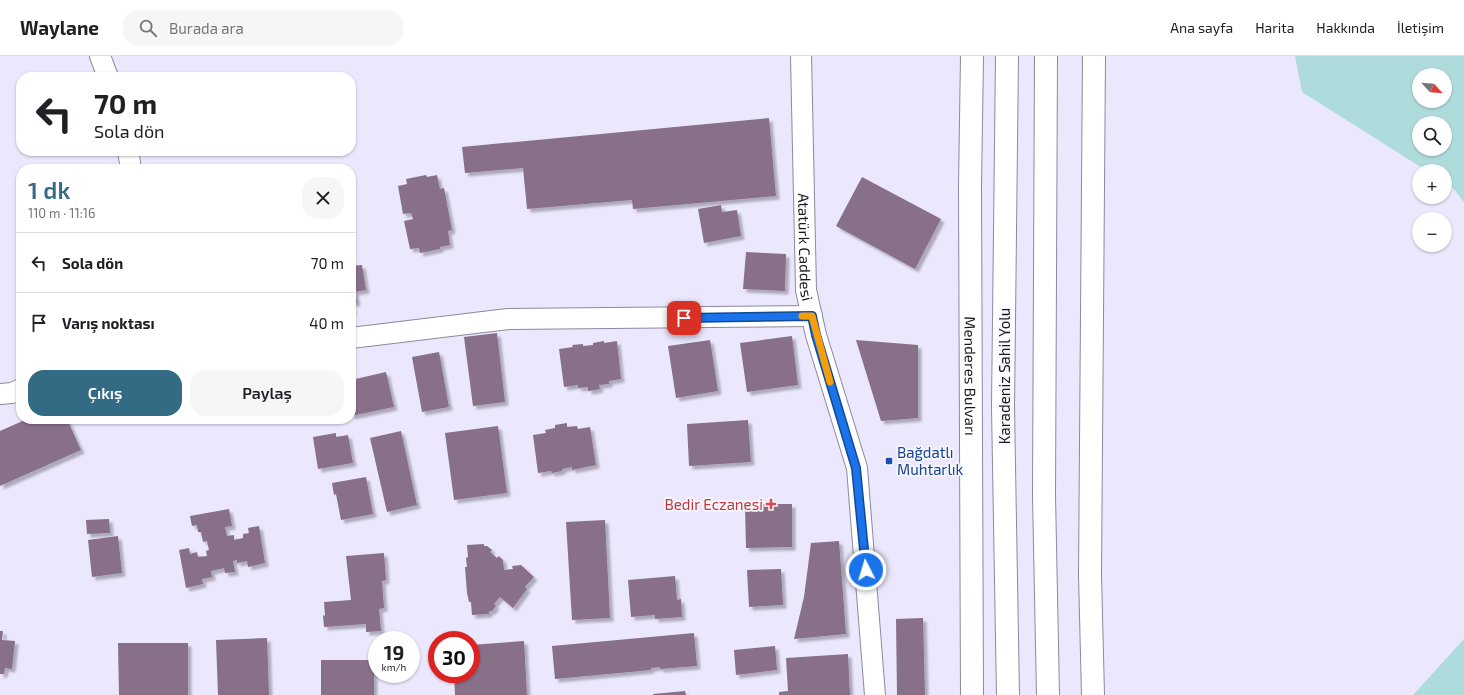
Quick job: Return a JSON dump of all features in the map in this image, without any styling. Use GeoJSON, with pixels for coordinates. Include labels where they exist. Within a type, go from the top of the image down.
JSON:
{"type":"FeatureCollection","features":[{"type":"Feature","properties":{"kind":"main road","name":"Menderes Bulvarı"},"geometry":{"type":"LineString","coordinates":[[972,56],[970,186],[972,695]]}},
{"type":"Feature","properties":{"kind":"main road","name":"Karadeniz Sahil Yolu"},"geometry":{"type":"LineString","coordinates":[[1007,56],[1003,406],[1008,695]]}},
{"type":"Feature","properties":{"kind":"main road"},"geometry":{"type":"LineString","coordinates":[[1046,56],[1044,495],[1048,695]]}},
{"type":"Feature","properties":{"kind":"main road"},"geometry":{"type":"LineString","coordinates":[[1093,695],[1090,567],[1094,56]]}},
{"type":"Feature","properties":{"kind":"street"},"geometry":{"type":"LineString","coordinates":[[100,56],[106,72]]}},
{"type":"Feature","properties":{"kind":"street","name":"Atatürk Caddesi"},"geometry":{"type":"LineString","coordinates":[[801,56],[806,290],[816,335],[856,468],[875,695]]}},
{"type":"Feature","properties":{"kind":"street"},"geometry":{"type":"LineString","coordinates":[[356,337],[508,319],[812,316]]}},
{"type":"Feature","properties":{"kind":"shaded area"},"geometry":{"type":"Polygon","coordinates":[[[1295,56],[1464,56],[1464,202],[1452,187],[1452,164],[1416,164],[1302,92],[1295,56]]]}},
{"type":"Feature","properties":{"kind":"shaded area"},"geometry":{"type":"Polygon","coordinates":[[[1464,639],[1464,695],[1413,695],[1464,639]]]}},
{"type":"Feature","properties":{"kind":"building"},"geometry":{"type":"Polygon","coordinates":[[[769,118],[776,196],[633,209],[632,200],[527,209],[523,168],[465,173],[462,147],[769,118]]]}},
{"type":"Feature","properties":{"kind":"building"},"geometry":{"type":"Polygon","coordinates":[[[426,175],[427,177],[437,175],[440,189],[444,188],[452,230],[448,231],[450,245],[440,247],[440,249],[420,253],[419,248],[410,249],[404,221],[413,219],[411,213],[403,214],[398,186],[407,184],[406,179],[426,175]]]}},
{"type":"Feature","properties":{"kind":"building"},"geometry":{"type":"Polygon","coordinates":[[[862,177],[941,219],[915,269],[836,226],[862,177]]]}},
{"type":"Feature","properties":{"kind":"building"},"geometry":{"type":"Polygon","coordinates":[[[721,205],[722,212],[737,210],[741,236],[704,243],[698,209],[721,205]]]}},
{"type":"Feature","properties":{"kind":"building"},"geometry":{"type":"Polygon","coordinates":[[[746,252],[786,254],[785,291],[743,289],[746,252]]]}},
{"type":"Feature","properties":{"kind":"building"},"geometry":{"type":"Polygon","coordinates":[[[362,265],[366,290],[356,292],[356,266],[362,265]]]}},
{"type":"Feature","properties":{"kind":"building"},"geometry":{"type":"Polygon","coordinates":[[[497,333],[505,402],[473,406],[464,337],[497,333]]]}},
{"type":"Feature","properties":{"kind":"building"},"geometry":{"type":"Polygon","coordinates":[[[792,336],[798,385],[747,392],[740,343],[792,336]]]}},
{"type":"Feature","properties":{"kind":"building"},"geometry":{"type":"Polygon","coordinates":[[[710,340],[718,391],[676,398],[668,346],[710,340]]]}},
{"type":"Feature","properties":{"kind":"building"},"geometry":{"type":"Polygon","coordinates":[[[856,340],[918,345],[918,418],[881,421],[856,340]]]}},
{"type":"Feature","properties":{"kind":"building"},"geometry":{"type":"Polygon","coordinates":[[[604,341],[604,343],[617,341],[621,379],[609,381],[609,384],[599,385],[600,389],[588,391],[588,387],[578,388],[578,385],[564,387],[559,349],[573,347],[572,345],[593,345],[593,343],[604,341]]]}},
{"type":"Feature","properties":{"kind":"building"},"geometry":{"type":"Polygon","coordinates":[[[439,352],[449,407],[422,412],[412,357],[439,352]]]}},
{"type":"Feature","properties":{"kind":"building"},"geometry":{"type":"Polygon","coordinates":[[[386,372],[394,407],[356,415],[356,379],[386,372]]]}},
{"type":"Feature","properties":{"kind":"building"},"geometry":{"type":"Polygon","coordinates":[[[748,420],[751,462],[689,466],[687,424],[748,420]]]}},
{"type":"Feature","properties":{"kind":"building"},"geometry":{"type":"Polygon","coordinates":[[[567,423],[567,427],[577,426],[578,429],[590,427],[596,465],[572,470],[572,467],[552,473],[551,471],[538,473],[533,435],[546,433],[545,430],[555,428],[555,425],[567,423]]]}},
{"type":"Feature","properties":{"kind":"building"},"geometry":{"type":"Polygon","coordinates":[[[16,424],[69,424],[81,450],[0,486],[0,431],[16,424]]]}},
{"type":"Feature","properties":{"kind":"building"},"geometry":{"type":"Polygon","coordinates":[[[498,426],[507,493],[454,500],[445,433],[498,426]]]}},
{"type":"Feature","properties":{"kind":"building"},"geometry":{"type":"Polygon","coordinates":[[[401,431],[417,505],[387,512],[370,438],[401,431]]]}},
{"type":"Feature","properties":{"kind":"building"},"geometry":{"type":"Polygon","coordinates":[[[336,433],[336,437],[348,435],[353,463],[318,469],[313,437],[336,433]]]}},
{"type":"Feature","properties":{"kind":"building"},"geometry":{"type":"Polygon","coordinates":[[[366,477],[373,514],[341,520],[336,494],[334,495],[332,483],[366,477]]]}},
{"type":"Feature","properties":{"kind":"building"},"geometry":{"type":"Polygon","coordinates":[[[745,504],[792,504],[792,547],[746,548],[745,504]]]}},
{"type":"Feature","properties":{"kind":"building"},"geometry":{"type":"Polygon","coordinates":[[[229,509],[232,526],[225,527],[227,536],[234,535],[234,540],[243,538],[243,534],[249,533],[248,528],[259,526],[265,563],[248,567],[247,561],[237,563],[237,560],[233,561],[235,572],[225,573],[224,568],[211,571],[212,577],[202,579],[203,584],[186,588],[179,550],[189,548],[190,554],[197,552],[198,557],[207,556],[206,551],[209,550],[207,541],[203,542],[201,532],[198,532],[197,525],[192,526],[190,516],[229,509]]]}},
{"type":"Feature","properties":{"kind":"building"},"geometry":{"type":"Polygon","coordinates":[[[109,519],[110,533],[87,534],[86,520],[109,519]]]}},
{"type":"Feature","properties":{"kind":"building"},"geometry":{"type":"Polygon","coordinates":[[[605,520],[610,618],[572,620],[566,522],[605,520]]]}},
{"type":"Feature","properties":{"kind":"building"},"geometry":{"type":"Polygon","coordinates":[[[118,536],[122,573],[92,577],[88,540],[118,536]]]}},
{"type":"Feature","properties":{"kind":"building"},"geometry":{"type":"Polygon","coordinates":[[[839,541],[846,634],[794,639],[804,597],[811,543],[839,541]]]}},
{"type":"Feature","properties":{"kind":"building"},"geometry":{"type":"Polygon","coordinates":[[[484,544],[484,546],[487,546],[492,550],[490,552],[497,558],[499,556],[503,560],[504,570],[513,569],[512,566],[521,565],[534,577],[525,587],[527,589],[513,608],[500,597],[494,604],[496,606],[492,611],[489,611],[489,614],[472,615],[471,602],[469,602],[467,593],[465,567],[467,567],[466,558],[468,557],[467,545],[484,544]]]}},
{"type":"Feature","properties":{"kind":"building"},"geometry":{"type":"Polygon","coordinates":[[[384,553],[386,580],[382,581],[384,608],[379,609],[381,631],[366,632],[366,624],[324,627],[324,602],[351,600],[346,556],[384,553]]]}},
{"type":"Feature","properties":{"kind":"building"},"geometry":{"type":"Polygon","coordinates":[[[781,569],[783,605],[749,607],[747,570],[781,569]]]}},
{"type":"Feature","properties":{"kind":"building"},"geometry":{"type":"Polygon","coordinates":[[[675,576],[677,600],[681,599],[682,617],[655,619],[655,615],[631,617],[628,580],[675,576]]]}},
{"type":"Feature","properties":{"kind":"building"},"geometry":{"type":"Polygon","coordinates":[[[923,618],[925,695],[897,695],[896,619],[923,618]]]}},
{"type":"Feature","properties":{"kind":"building"},"geometry":{"type":"Polygon","coordinates":[[[0,631],[3,631],[2,640],[15,641],[12,669],[5,668],[4,674],[0,674],[0,631]]]}},
{"type":"Feature","properties":{"kind":"building"},"geometry":{"type":"Polygon","coordinates":[[[694,633],[697,666],[660,669],[660,667],[651,668],[651,670],[555,679],[552,646],[694,633]]]}},
{"type":"Feature","properties":{"kind":"building"},"geometry":{"type":"Polygon","coordinates":[[[267,638],[269,695],[218,695],[216,640],[267,638]]]}},
{"type":"Feature","properties":{"kind":"building"},"geometry":{"type":"Polygon","coordinates":[[[524,641],[527,695],[455,695],[454,683],[480,683],[480,644],[524,641]]]}},
{"type":"Feature","properties":{"kind":"building"},"geometry":{"type":"Polygon","coordinates":[[[118,643],[188,643],[188,695],[119,695],[118,643]]]}},
{"type":"Feature","properties":{"kind":"building"},"geometry":{"type":"Polygon","coordinates":[[[775,646],[777,670],[736,675],[734,650],[775,646]]]}},
{"type":"Feature","properties":{"kind":"building"},"geometry":{"type":"Polygon","coordinates":[[[848,654],[850,695],[779,695],[779,692],[788,691],[786,658],[848,654]]]}},
{"type":"Feature","properties":{"kind":"building"},"geometry":{"type":"Polygon","coordinates":[[[321,660],[368,660],[368,683],[374,683],[374,695],[321,695],[321,660]]]}},
{"type":"Feature","properties":{"kind":"building"},"geometry":{"type":"Polygon","coordinates":[[[685,691],[686,695],[653,695],[653,694],[685,691]]]}},
{"type":"Feature","properties":{"kind":"slow traffic"},"geometry":{"type":"LineString","coordinates":[[802,316],[812,316],[830,382]]}},
{"type":"Feature","properties":{"kind":"place","name":"Bağdatlı Muhtarlık"},"geometry":{"type":"Point","coordinates":[889,461]}},
{"type":"Feature","properties":{"kind":"place","name":"Bedir Eczanesi"},"geometry":{"type":"Point","coordinates":[771,504]}},
{"type":"Feature","properties":{"kind":"route"},"geometry":{"type":"LineString","coordinates":[[684,318],[812,316],[816,335],[856,468],[866,570]]}}]}
